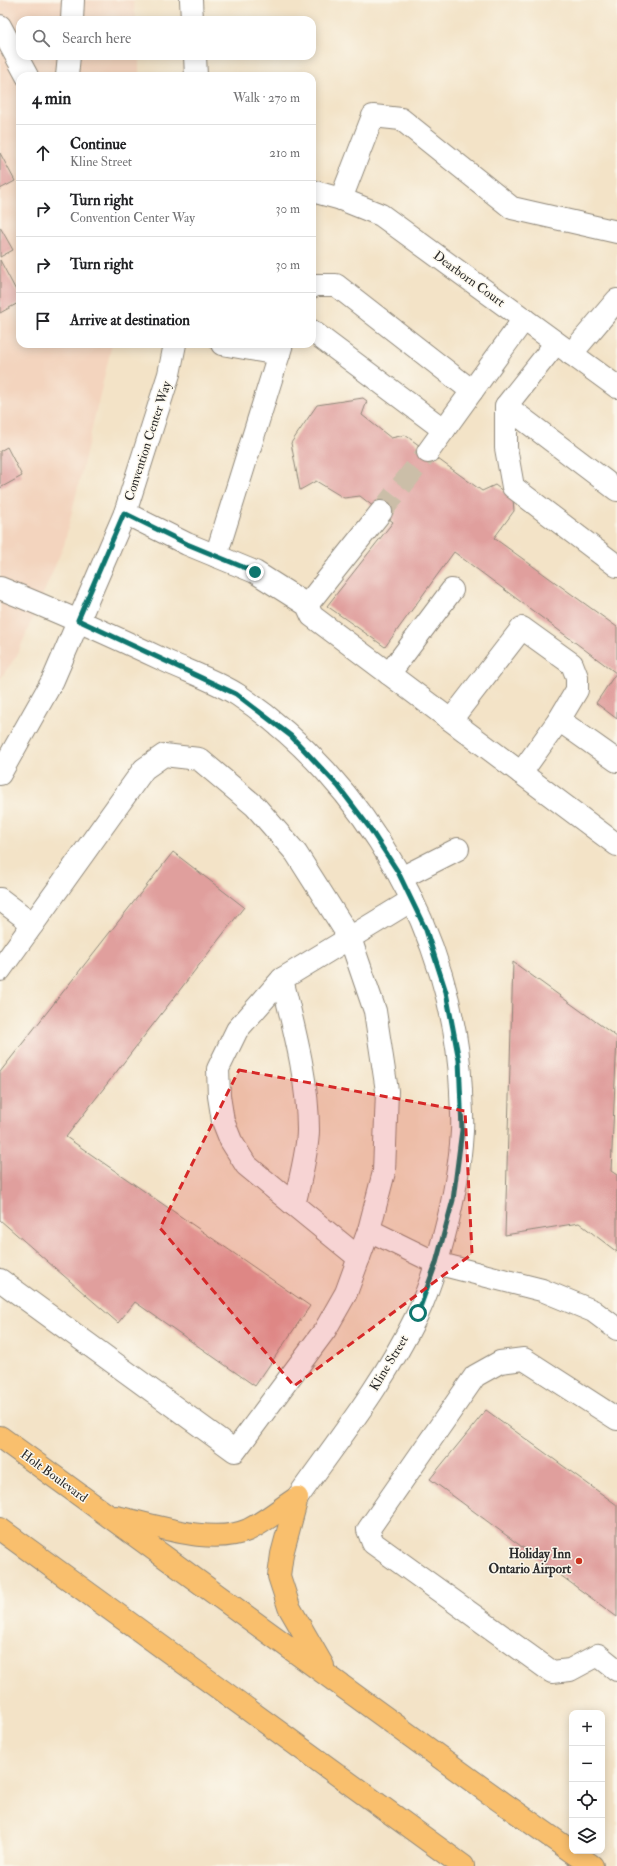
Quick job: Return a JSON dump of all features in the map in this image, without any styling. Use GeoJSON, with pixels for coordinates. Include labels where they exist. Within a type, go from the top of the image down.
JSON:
{"type":"FeatureCollection","features":[{"type":"Feature","properties":{"kind":"highway","name":"Holt Boulevard"},"geometry":{"type":"LineString","coordinates":[[0,1436],[482,1788],[592,1866]]}},
{"type":"Feature","properties":{"kind":"highway"},"geometry":{"type":"LineString","coordinates":[[108,1515],[205,1536],[227,1536],[248,1529],[297,1498]]}},
{"type":"Feature","properties":{"kind":"highway"},"geometry":{"type":"LineString","coordinates":[[297,1498],[282,1554],[279,1576],[289,1607],[330,1676]]}},
{"type":"Feature","properties":{"kind":"highway"},"geometry":{"type":"LineString","coordinates":[[0,1529],[463,1866]]}},
{"type":"Feature","properties":{"kind":"street"},"geometry":{"type":"LineString","coordinates":[[72,16],[73,0]]}},
{"type":"Feature","properties":{"kind":"street"},"geometry":{"type":"LineString","coordinates":[[191,0],[192,16]]}},
{"type":"Feature","properties":{"kind":"street"},"geometry":{"type":"LineString","coordinates":[[0,26],[16,56]]}},
{"type":"Feature","properties":{"kind":"street"},"geometry":{"type":"LineString","coordinates":[[18,60],[25,72]]}},
{"type":"Feature","properties":{"kind":"street"},"geometry":{"type":"LineString","coordinates":[[67,72],[69,60]]}},
{"type":"Feature","properties":{"kind":"street"},"geometry":{"type":"LineString","coordinates":[[194,60],[196,72]]}},
{"type":"Feature","properties":{"kind":"street"},"geometry":{"type":"LineString","coordinates":[[341,198],[372,116],[401,119],[512,208],[617,232]]}},
{"type":"Feature","properties":{"kind":"street","name":"Dearborn Court"},"geometry":{"type":"LineString","coordinates":[[316,192],[341,198],[381,215],[617,387]]}},
{"type":"Feature","properties":{"kind":"street"},"geometry":{"type":"LineString","coordinates":[[316,285],[336,285],[472,391]]}},
{"type":"Feature","properties":{"kind":"street"},"geometry":{"type":"LineString","coordinates":[[617,300],[564,348],[506,406],[506,448],[513,487],[617,566]]}},
{"type":"Feature","properties":{"kind":"street"},"geometry":{"type":"LineString","coordinates":[[428,452],[524,319]]}},
{"type":"Feature","properties":{"kind":"street"},"geometry":{"type":"LineString","coordinates":[[316,334],[444,430]]}},
{"type":"Feature","properties":{"kind":"street","name":"Convention Center Way"},"geometry":{"type":"LineString","coordinates":[[0,774],[53,680],[124,513],[169,374],[174,348]]}},
{"type":"Feature","properties":{"kind":"street"},"geometry":{"type":"LineString","coordinates":[[216,556],[280,349],[268,348]]}},
{"type":"Feature","properties":{"kind":"street"},"geometry":{"type":"LineString","coordinates":[[506,406],[617,490]]}},
{"type":"Feature","properties":{"kind":"street"},"geometry":{"type":"LineString","coordinates":[[307,605],[381,512]]}},
{"type":"Feature","properties":{"kind":"street"},"geometry":{"type":"LineString","coordinates":[[124,513],[187,544],[255,572],[307,605],[312,616],[617,845]]}},
{"type":"Feature","properties":{"kind":"street","name":"Kline Street"},"geometry":{"type":"LineString","coordinates":[[0,588],[78,620],[236,694],[291,736],[338,786],[369,827],[401,878],[426,930],[446,992],[459,1060],[462,1130],[453,1200],[436,1263],[418,1313],[385,1373],[297,1498]]}},
{"type":"Feature","properties":{"kind":"street"},"geometry":{"type":"LineString","coordinates":[[390,674],[452,590]]}},
{"type":"Feature","properties":{"kind":"street"},"geometry":{"type":"LineString","coordinates":[[451,720],[522,628],[572,664],[577,677],[577,690],[559,720],[521,773]]}},
{"type":"Feature","properties":{"kind":"street"},"geometry":{"type":"LineString","coordinates":[[559,720],[617,761]]}},
{"type":"Feature","properties":{"kind":"street"},"geometry":{"type":"LineString","coordinates":[[0,970],[144,769],[164,754],[199,759],[256,806],[296,853],[350,938],[375,1010],[387,1091],[384,1172],[369,1230],[346,1293],[325,1330],[236,1451],[0,1280]]}},
{"type":"Feature","properties":{"kind":"street"},"geometry":{"type":"LineString","coordinates":[[401,878],[458,849]]}},
{"type":"Feature","properties":{"kind":"street"},"geometry":{"type":"LineString","coordinates":[[0,899],[33,924]]}},
{"type":"Feature","properties":{"kind":"street"},"geometry":{"type":"LineString","coordinates":[[359,1258],[246,1165],[232,1141],[223,1121],[219,1096],[218,1069],[238,1030],[282,979],[412,900]]}},
{"type":"Feature","properties":{"kind":"street"},"geometry":{"type":"LineString","coordinates":[[282,979],[304,1076],[308,1131],[299,1188],[294,1205]]}},
{"type":"Feature","properties":{"kind":"street"},"geometry":{"type":"LineString","coordinates":[[369,1230],[436,1263],[542,1290],[593,1311],[617,1329]]}},
{"type":"Feature","properties":{"kind":"street"},"geometry":{"type":"LineString","coordinates":[[617,1419],[524,1359],[500,1362],[475,1376],[368,1530],[373,1543],[552,1672],[570,1670],[598,1655],[617,1670]]}},
{"type":"Feature","properties":{"kind":"highlighted area"},"geometry":{"type":"Polygon","coordinates":[[[239,1070],[465,1111],[472,1254],[294,1386],[160,1228],[239,1070]]]}},
{"type":"Feature","properties":{"kind":"shaded area"},"geometry":{"type":"Polygon","coordinates":[[[0,0],[133,0],[135,16],[16,16],[16,60],[139,60],[139,72],[16,72],[16,348],[111,348],[64,545],[17,655],[0,679],[0,0]]]}},
{"type":"Feature","properties":{"kind":"building"},"geometry":{"type":"Polygon","coordinates":[[[0,153],[15,181],[0,189],[0,153]]]}},
{"type":"Feature","properties":{"kind":"building"},"geometry":{"type":"Polygon","coordinates":[[[0,227],[13,250],[0,257],[0,227]]]}},
{"type":"Feature","properties":{"kind":"building"},"geometry":{"type":"Polygon","coordinates":[[[0,260],[16,290],[16,304],[0,313],[0,260]]]}},
{"type":"Feature","properties":{"kind":"building"},"geometry":{"type":"Polygon","coordinates":[[[363,398],[367,401],[362,415],[391,438],[405,435],[482,491],[495,485],[513,499],[514,511],[494,538],[617,627],[617,719],[596,703],[616,673],[454,552],[385,647],[327,606],[393,522],[360,496],[344,498],[316,481],[300,490],[291,443],[317,405],[363,398]]]}},
{"type":"Feature","properties":{"kind":"building"},"geometry":{"type":"Polygon","coordinates":[[[7,447],[22,476],[0,488],[0,451],[7,447]]]}},
{"type":"Feature","properties":{"kind":"building"},"geometry":{"type":"Polygon","coordinates":[[[173,852],[244,907],[66,1137],[310,1306],[255,1386],[135,1302],[118,1323],[0,1220],[0,1072],[173,852]]]}},
{"type":"Feature","properties":{"kind":"building"},"geometry":{"type":"Polygon","coordinates":[[[513,962],[617,1037],[611,1171],[617,1175],[617,1252],[579,1223],[505,1235],[513,962]]]}},
{"type":"Feature","properties":{"kind":"building","name":"Holiday Inn Ontario Airport"},"geometry":{"type":"Polygon","coordinates":[[[486,1410],[617,1505],[617,1617],[430,1479],[486,1410]]]}},
{"type":"Feature","properties":{"kind":"tunnel"},"geometry":{"type":"LineString","coordinates":[[381,512],[428,452]]}},
{"type":"Feature","properties":{"kind":"place","name":"Holiday Inn Ontario Airport"},"geometry":{"type":"Point","coordinates":[579,1561]}},
{"type":"Feature","properties":{"kind":"route"},"geometry":{"type":"LineString","coordinates":[[255,572],[187,544],[124,513],[78,620],[236,694],[291,736],[338,786],[369,827],[398,872],[426,930],[446,992],[459,1060],[462,1130],[453,1200],[436,1263],[418,1313]]}}]}
